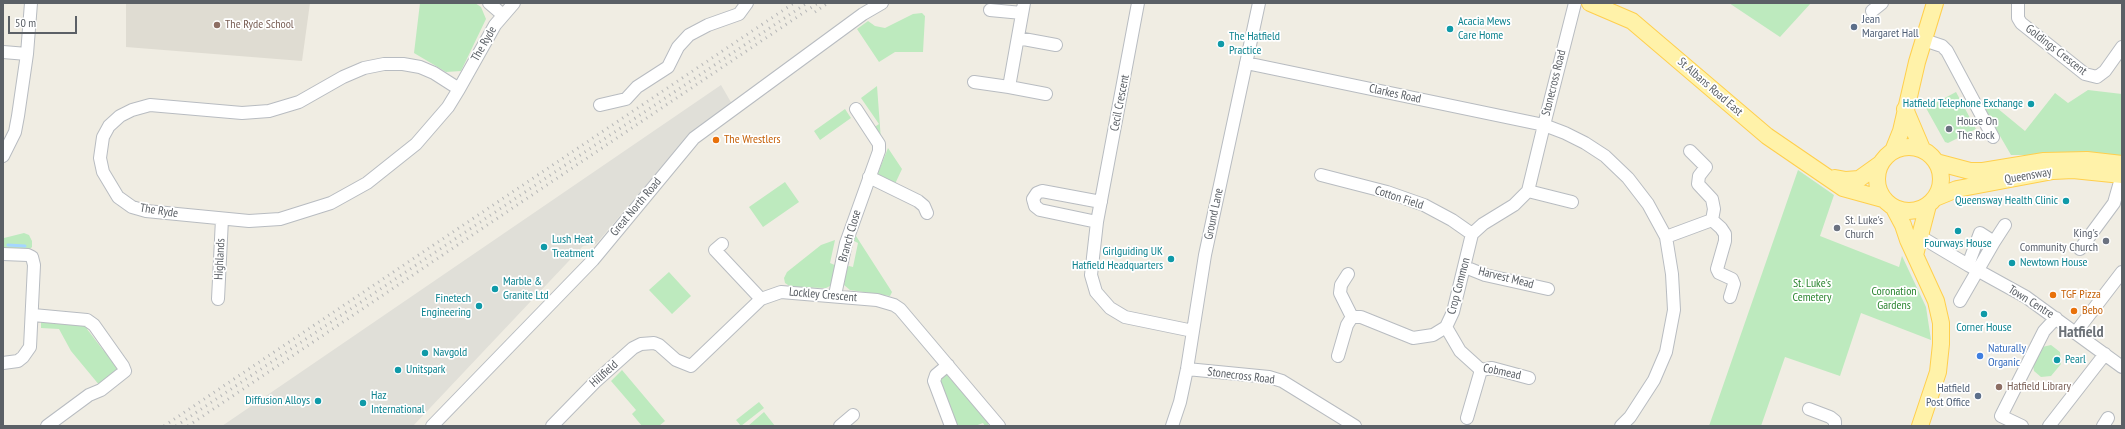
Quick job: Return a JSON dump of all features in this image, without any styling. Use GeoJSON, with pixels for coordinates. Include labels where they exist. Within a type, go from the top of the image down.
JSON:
{"type":"FeatureCollection","features":[{"type":"Feature","properties":{"kind":"main road","name":"St Albans Road East"},"geometry":{"type":"LineString","coordinates":[[1590,3],[1632,21],[1768,136],[1844,188],[1888,204]]}},
{"type":"Feature","properties":{"kind":"main road"},"geometry":{"type":"LineString","coordinates":[[1920,426],[1938,372],[1941,344],[1941,323],[1936,301],[1903,225],[1888,204],[1876,181],[1880,164],[1893,151],[1901,131],[1905,109],[1934,3]]}},
{"type":"Feature","properties":{"kind":"main road"},"geometry":{"type":"LineString","coordinates":[[1905,109],[1922,149],[1936,162],[1940,172],[1941,181],[1932,202],[1915,255]]}},
{"type":"Feature","properties":{"kind":"main road"},"geometry":{"type":"LineString","coordinates":[[1893,151],[1906,147],[1922,149]]}},
{"type":"Feature","properties":{"kind":"main road","name":"Queensway"},"geometry":{"type":"LineString","coordinates":[[1936,162],[1970,171],[1983,171],[2044,160],[2086,160],[2122,164]]}},
{"type":"Feature","properties":{"kind":"main road","name":"St Albans Road East"},"geometry":{"type":"LineString","coordinates":[[1828,176],[1846,180],[1859,179],[1880,164]]}},
{"type":"Feature","properties":{"kind":"main road","name":"Queensway"},"geometry":{"type":"LineString","coordinates":[[1932,202],[1957,189],[2053,171],[2094,171],[2122,175]]}},
{"type":"Feature","properties":{"kind":"main road"},"geometry":{"type":"LineString","coordinates":[[1888,204],[1903,211],[1914,211],[1932,202]]}},
{"type":"Feature","properties":{"kind":"street"},"geometry":{"type":"LineString","coordinates":[[3,156],[14,132],[27,54],[31,3]]}},
{"type":"Feature","properties":{"kind":"street"},"geometry":{"type":"LineString","coordinates":[[489,3],[503,15]]}},
{"type":"Feature","properties":{"kind":"street","name":"The Ryde"},"geometry":{"type":"LineString","coordinates":[[459,89],[434,73],[420,67],[403,64],[384,64],[364,68],[343,77],[298,102],[270,111],[242,113],[150,106],[132,110],[120,116],[109,126],[103,137],[100,158],[103,172],[118,196],[132,207],[146,211],[249,221],[280,219],[331,203],[353,192],[392,165],[416,144],[448,107],[459,89],[492,30],[514,3]]}},
{"type":"Feature","properties":{"kind":"street"},"geometry":{"type":"LineString","coordinates":[[600,105],[626,99],[637,87],[668,67],[678,47],[690,35],[704,27],[739,14],[747,3]]}},
{"type":"Feature","properties":{"kind":"street","name":"Great North Road"},"geometry":{"type":"LineString","coordinates":[[432,426],[593,260],[694,138],[862,14],[882,3]]}},
{"type":"Feature","properties":{"kind":"street","name":"Cecil Crescent"},"geometry":{"type":"LineString","coordinates":[[1138,3],[1097,222],[1091,276],[1096,292],[1110,308],[1125,317],[1193,331]]}},
{"type":"Feature","properties":{"kind":"street","name":"Ground Lane"},"geometry":{"type":"LineString","coordinates":[[1172,426],[1180,402],[1187,369],[1206,255],[1259,3]]}},
{"type":"Feature","properties":{"kind":"street","name":"Stonecross Road"},"geometry":{"type":"LineString","coordinates":[[1575,3],[1544,125],[1585,143],[1605,156],[1628,178],[1648,204],[1666,237],[1672,274],[1674,310],[1666,352],[1654,380],[1630,417],[1621,426]]}},
{"type":"Feature","properties":{"kind":"street"},"geometry":{"type":"LineString","coordinates":[[1872,11],[1882,3]]}},
{"type":"Feature","properties":{"kind":"street","name":"Goldings Crescent"},"geometry":{"type":"LineString","coordinates":[[2018,3],[2018,18],[2021,23],[2085,74],[2097,77],[2105,71],[2122,47]]}},
{"type":"Feature","properties":{"kind":"street"},"geometry":{"type":"LineString","coordinates":[[990,10],[1023,8],[1009,87]]}},
{"type":"Feature","properties":{"kind":"street"},"geometry":{"type":"LineString","coordinates":[[1018,38],[1056,45]]}},
{"type":"Feature","properties":{"kind":"street"},"geometry":{"type":"LineString","coordinates":[[1924,40],[1942,46],[1947,51],[1994,137]]}},
{"type":"Feature","properties":{"kind":"street"},"geometry":{"type":"LineString","coordinates":[[3,52],[27,54]]}},
{"type":"Feature","properties":{"kind":"street","name":"Clarkes Road"},"geometry":{"type":"LineString","coordinates":[[1246,63],[1544,125]]}},
{"type":"Feature","properties":{"kind":"street"},"geometry":{"type":"LineString","coordinates":[[974,82],[1046,94]]}},
{"type":"Feature","properties":{"kind":"street","name":"Branch Close"},"geometry":{"type":"LineString","coordinates":[[834,296],[846,243],[879,151],[879,144],[856,109]]}},
{"type":"Feature","properties":{"kind":"street"},"geometry":{"type":"LineString","coordinates":[[1472,234],[1483,224],[1514,205],[1528,190],[1544,125]]}},
{"type":"Feature","properties":{"kind":"street"},"geometry":{"type":"LineString","coordinates":[[1690,151],[1706,167],[1700,176],[1698,184],[1712,199],[1714,209],[1712,220]]}},
{"type":"Feature","properties":{"kind":"street","name":"Cotton Field"},"geometry":{"type":"LineString","coordinates":[[1321,175],[1387,192],[1424,205],[1452,220],[1472,234]]}},
{"type":"Feature","properties":{"kind":"street"},"geometry":{"type":"LineString","coordinates":[[2080,249],[2114,203],[2122,175]]}},
{"type":"Feature","properties":{"kind":"street"},"geometry":{"type":"LineString","coordinates":[[869,177],[918,201],[924,206],[927,213]]}},
{"type":"Feature","properties":{"kind":"street"},"geometry":{"type":"LineString","coordinates":[[1528,190],[1572,202]]}},
{"type":"Feature","properties":{"kind":"street"},"geometry":{"type":"LineString","coordinates":[[1097,222],[1040,210],[1035,206],[1033,199],[1037,193],[1042,191],[1101,202]]}},
{"type":"Feature","properties":{"kind":"street","name":"Highlands"},"geometry":{"type":"LineString","coordinates":[[218,299],[222,219]]}},
{"type":"Feature","properties":{"kind":"street"},"geometry":{"type":"LineString","coordinates":[[1666,237],[1712,220]]}},
{"type":"Feature","properties":{"kind":"street"},"geometry":{"type":"LineString","coordinates":[[1712,220],[1725,234],[1725,241],[1718,269],[1719,273],[1732,279],[1734,284],[1730,297]]}},
{"type":"Feature","properties":{"kind":"street"},"geometry":{"type":"LineString","coordinates":[[1973,267],[1994,242],[2005,225]]}},
{"type":"Feature","properties":{"kind":"street"},"geometry":{"type":"LineString","coordinates":[[1960,301],[1973,267],[1980,233],[1994,242]]}},
{"type":"Feature","properties":{"kind":"street","name":"Crop Common"},"geometry":{"type":"LineString","coordinates":[[1352,317],[1361,317],[1413,338],[1433,335],[1446,327],[1453,312],[1472,234]]}},
{"type":"Feature","properties":{"kind":"street","name":"Town Centre"},"geometry":{"type":"LineString","coordinates":[[1926,240],[2026,297],[2122,367]]}},
{"type":"Feature","properties":{"kind":"street"},"geometry":{"type":"LineString","coordinates":[[722,244],[715,250],[761,299]]}},
{"type":"Feature","properties":{"kind":"street"},"geometry":{"type":"LineString","coordinates":[[3,254],[32,257],[34,265],[33,315],[28,352],[18,361],[3,363]]}},
{"type":"Feature","properties":{"kind":"street","name":"Harvest Mead"},"geometry":{"type":"LineString","coordinates":[[1465,267],[1485,275],[1548,289]]}},
{"type":"Feature","properties":{"kind":"street"},"geometry":{"type":"LineString","coordinates":[[2076,332],[2122,272]]}},
{"type":"Feature","properties":{"kind":"street"},"geometry":{"type":"LineString","coordinates":[[1338,356],[1347,325],[1352,317],[1340,293],[1341,285],[1348,274]]}},
{"type":"Feature","properties":{"kind":"street","name":"Lockley Crescent"},"geometry":{"type":"LineString","coordinates":[[664,349],[676,360],[691,366],[761,299],[781,292],[877,300],[894,305],[900,309],[999,426]]}},
{"type":"Feature","properties":{"kind":"street"},"geometry":{"type":"LineString","coordinates":[[33,315],[87,320],[94,325],[124,366],[125,371],[101,390],[89,395],[47,426]]}},
{"type":"Feature","properties":{"kind":"street"},"geometry":{"type":"LineString","coordinates":[[2022,426],[2001,416],[2044,330],[2056,318]]}},
{"type":"Feature","properties":{"kind":"street","name":"Cobmead"},"geometry":{"type":"LineString","coordinates":[[1446,327],[1460,351],[1481,370],[1492,368],[1529,378]]}},
{"type":"Feature","properties":{"kind":"street","name":"Hillfield"},"geometry":{"type":"LineString","coordinates":[[552,426],[595,382],[633,348],[649,342],[664,349]]}},
{"type":"Feature","properties":{"kind":"street"},"geometry":{"type":"LineString","coordinates":[[2049,426],[2105,354]]}},
{"type":"Feature","properties":{"kind":"street"},"geometry":{"type":"LineString","coordinates":[[948,365],[936,375],[934,381],[951,426]]}},
{"type":"Feature","properties":{"kind":"street","name":"Stonecross Road"},"geometry":{"type":"LineString","coordinates":[[1187,369],[1269,377],[1282,381],[1355,426]]}},
{"type":"Feature","properties":{"kind":"street"},"geometry":{"type":"LineString","coordinates":[[1467,418],[1481,370]]}},
{"type":"Feature","properties":{"kind":"street"},"geometry":{"type":"LineString","coordinates":[[1809,409],[1830,417],[1835,421],[1835,426]]}},
{"type":"Feature","properties":{"kind":"street"},"geometry":{"type":"LineString","coordinates":[[840,426],[853,415]]}},
{"type":"Feature","properties":{"kind":"shaded area","name":"The Ryde School"},"geometry":{"type":"Polygon","coordinates":[[[126,3],[310,3],[302,61],[126,47],[126,3]]]}},
{"type":"Feature","properties":{"kind":"shaded area"},"geometry":{"type":"Polygon","coordinates":[[[721,85],[732,104],[674,152],[596,244],[583,246],[413,426],[222,426],[721,85]]]}},
{"type":"Feature","properties":{"kind":"green space"},"geometry":{"type":"Polygon","coordinates":[[[420,3],[475,3],[481,7],[486,19],[461,71],[446,72],[414,53],[420,3]]]}},
{"type":"Feature","properties":{"kind":"green space"},"geometry":{"type":"Polygon","coordinates":[[[1729,3],[1811,3],[1780,37],[1729,3]]]}},
{"type":"Feature","properties":{"kind":"green space"},"geometry":{"type":"Polygon","coordinates":[[[922,13],[925,16],[923,52],[895,52],[879,62],[857,29],[868,21],[875,26],[885,28],[913,14],[922,13]]]}},
{"type":"Feature","properties":{"kind":"green space"},"geometry":{"type":"Polygon","coordinates":[[[877,86],[881,140],[873,128],[879,124],[861,98],[877,86]]]}},
{"type":"Feature","properties":{"kind":"green space"},"geometry":{"type":"Polygon","coordinates":[[[2088,90],[2122,94],[2122,160],[2084,155],[2011,155],[1985,110],[1991,103],[2025,131],[2055,93],[2068,103],[2088,90]]]}},
{"type":"Feature","properties":{"kind":"green space"},"geometry":{"type":"Polygon","coordinates":[[[1956,92],[1976,129],[1948,143],[1945,142],[1926,108],[1956,92]]]}},
{"type":"Feature","properties":{"kind":"green space"},"geometry":{"type":"Polygon","coordinates":[[[845,109],[851,118],[820,140],[814,131],[845,109]]]}},
{"type":"Feature","properties":{"kind":"green space"},"geometry":{"type":"Polygon","coordinates":[[[888,148],[902,169],[894,186],[876,178],[888,148]]]}},
{"type":"Feature","properties":{"kind":"green space","name":"St. Luke's Cemetery"},"geometry":{"type":"Polygon","coordinates":[[[1798,170],[1834,195],[1820,236],[1899,267],[1902,256],[1926,307],[1931,340],[1861,313],[1840,376],[1785,357],[1761,426],[1709,426],[1798,170]]]}},
{"type":"Feature","properties":{"kind":"green space"},"geometry":{"type":"Polygon","coordinates":[[[785,182],[799,202],[763,227],[749,207],[785,182]]]}},
{"type":"Feature","properties":{"kind":"green space"},"geometry":{"type":"Polygon","coordinates":[[[24,233],[29,235],[32,241],[32,247],[28,251],[4,249],[4,238],[24,233]]]}},
{"type":"Feature","properties":{"kind":"green space"},"geometry":{"type":"Polygon","coordinates":[[[853,235],[856,236],[892,292],[890,296],[850,290],[844,285],[846,268],[849,266],[853,267],[858,243],[854,241],[853,235]]]}},
{"type":"Feature","properties":{"kind":"green space"},"geometry":{"type":"Polygon","coordinates":[[[835,240],[830,263],[837,266],[836,279],[830,286],[826,288],[791,287],[785,283],[784,278],[787,272],[821,245],[835,240]]]}},
{"type":"Feature","properties":{"kind":"green space"},"geometry":{"type":"Polygon","coordinates":[[[669,272],[691,296],[672,314],[649,290],[669,272]]]}},
{"type":"Feature","properties":{"kind":"green space"},"geometry":{"type":"Polygon","coordinates":[[[41,320],[87,325],[87,329],[103,350],[109,353],[120,368],[100,386],[71,351],[59,329],[41,328],[41,320]]]}},
{"type":"Feature","properties":{"kind":"green space"},"geometry":{"type":"Polygon","coordinates":[[[2051,345],[2060,352],[2061,364],[2051,376],[2041,377],[2034,371],[2033,366],[2042,347],[2051,345]]]}},
{"type":"Feature","properties":{"kind":"green space"},"geometry":{"type":"Polygon","coordinates":[[[622,370],[665,421],[659,426],[642,426],[632,414],[636,410],[611,381],[622,370]]]}},
{"type":"Feature","properties":{"kind":"green space"},"geometry":{"type":"Polygon","coordinates":[[[943,374],[947,375],[988,422],[988,426],[985,426],[983,423],[975,426],[953,426],[936,381],[943,374]]]}},
{"type":"Feature","properties":{"kind":"green space"},"geometry":{"type":"Polygon","coordinates":[[[759,402],[764,408],[741,426],[736,420],[759,402]]]}},
{"type":"Feature","properties":{"kind":"green space"},"geometry":{"type":"Polygon","coordinates":[[[764,412],[775,426],[748,426],[764,412]]]}},
{"type":"Feature","properties":{"kind":"waterway"},"geometry":{"type":"LineString","coordinates":[[8,245],[25,246]]}},
{"type":"Feature","properties":{"kind":"railway"},"geometry":{"type":"LineString","coordinates":[[164,426],[794,3]]}},
{"type":"Feature","properties":{"kind":"railway"},"geometry":{"type":"LineString","coordinates":[[176,426],[807,3]]}},
{"type":"Feature","properties":{"kind":"railway"},"geometry":{"type":"LineString","coordinates":[[188,426],[818,3]]}},
{"type":"Feature","properties":{"kind":"railway"},"geometry":{"type":"LineString","coordinates":[[815,12],[828,3]]}},
{"type":"Feature","properties":{"kind":"place","name":"The Ryde School"},"geometry":{"type":"Point","coordinates":[217,25]}},
{"type":"Feature","properties":{"kind":"place","name":"Jean Margaret Hall"},"geometry":{"type":"Point","coordinates":[1854,27]}},
{"type":"Feature","properties":{"kind":"place","name":"Acacia Mews Care Home"},"geometry":{"type":"Point","coordinates":[1450,29]}},
{"type":"Feature","properties":{"kind":"place","name":"The Hatfield Practice"},"geometry":{"type":"Point","coordinates":[1221,44]}},
{"type":"Feature","properties":{"kind":"place","name":"Hatfield Telephone Exchange"},"geometry":{"type":"Point","coordinates":[2031,104]}},
{"type":"Feature","properties":{"kind":"place","name":"House On The Rock"},"geometry":{"type":"Point","coordinates":[1949,129]}},
{"type":"Feature","properties":{"kind":"place","name":"The Wrestlers"},"geometry":{"type":"Point","coordinates":[716,140]}},
{"type":"Feature","properties":{"kind":"place","name":"Queensway Health Clinic"},"geometry":{"type":"Point","coordinates":[2066,201]}},
{"type":"Feature","properties":{"kind":"place","name":"St. Luke's Church"},"geometry":{"type":"Point","coordinates":[1837,228]}},
{"type":"Feature","properties":{"kind":"place","name":"Fourways House"},"geometry":{"type":"Point","coordinates":[1958,231]}},
{"type":"Feature","properties":{"kind":"place","name":"King's Community Church"},"geometry":{"type":"Point","coordinates":[2106,241]}},
{"type":"Feature","properties":{"kind":"place","name":"Lush Heat Treatment"},"geometry":{"type":"Point","coordinates":[544,247]}},
{"type":"Feature","properties":{"kind":"place","name":"Girlguiding UK Hatfield Headquarters"},"geometry":{"type":"Point","coordinates":[1171,259]}},
{"type":"Feature","properties":{"kind":"place","name":"Newtown House"},"geometry":{"type":"Point","coordinates":[2012,263]}},
{"type":"Feature","properties":{"kind":"place","name":"Marble & Granite Ltd"},"geometry":{"type":"Point","coordinates":[495,289]}},
{"type":"Feature","properties":{"kind":"place","name":"TGF Pizza"},"geometry":{"type":"Point","coordinates":[2053,295]}},
{"type":"Feature","properties":{"kind":"place","name":"Finetech Engineering"},"geometry":{"type":"Point","coordinates":[479,306]}},
{"type":"Feature","properties":{"kind":"place","name":"Bebo"},"geometry":{"type":"Point","coordinates":[2074,311]}},
{"type":"Feature","properties":{"kind":"place","name":"Corner House"},"geometry":{"type":"Point","coordinates":[1984,314]}},
{"type":"Feature","properties":{"kind":"place","name":"Navgold"},"geometry":{"type":"Point","coordinates":[425,353]}},
{"type":"Feature","properties":{"kind":"place","name":"Naturally Organic"},"geometry":{"type":"Point","coordinates":[1980,356]}},
{"type":"Feature","properties":{"kind":"place","name":"Pearl"},"geometry":{"type":"Point","coordinates":[2057,360]}},
{"type":"Feature","properties":{"kind":"place","name":"Unitspark"},"geometry":{"type":"Point","coordinates":[398,370]}},
{"type":"Feature","properties":{"kind":"place","name":"Hatfield Library"},"geometry":{"type":"Point","coordinates":[1999,387]}},
{"type":"Feature","properties":{"kind":"place","name":"Hatfield Post Office"},"geometry":{"type":"Point","coordinates":[1978,396]}},
{"type":"Feature","properties":{"kind":"place","name":"Diffusion Alloys"},"geometry":{"type":"Point","coordinates":[318,401]}},
{"type":"Feature","properties":{"kind":"place","name":"Haz International"},"geometry":{"type":"Point","coordinates":[363,403]}},
{"type":"Feature","properties":{"kind":"district","name":"Hatfield"},"geometry":{"type":"Point","coordinates":[2081,332]}},
{"type":"Feature","properties":{"kind":"park label","name":"Coronation Gardens"},"geometry":{"type":"Point","coordinates":[1894,299]}}]}
